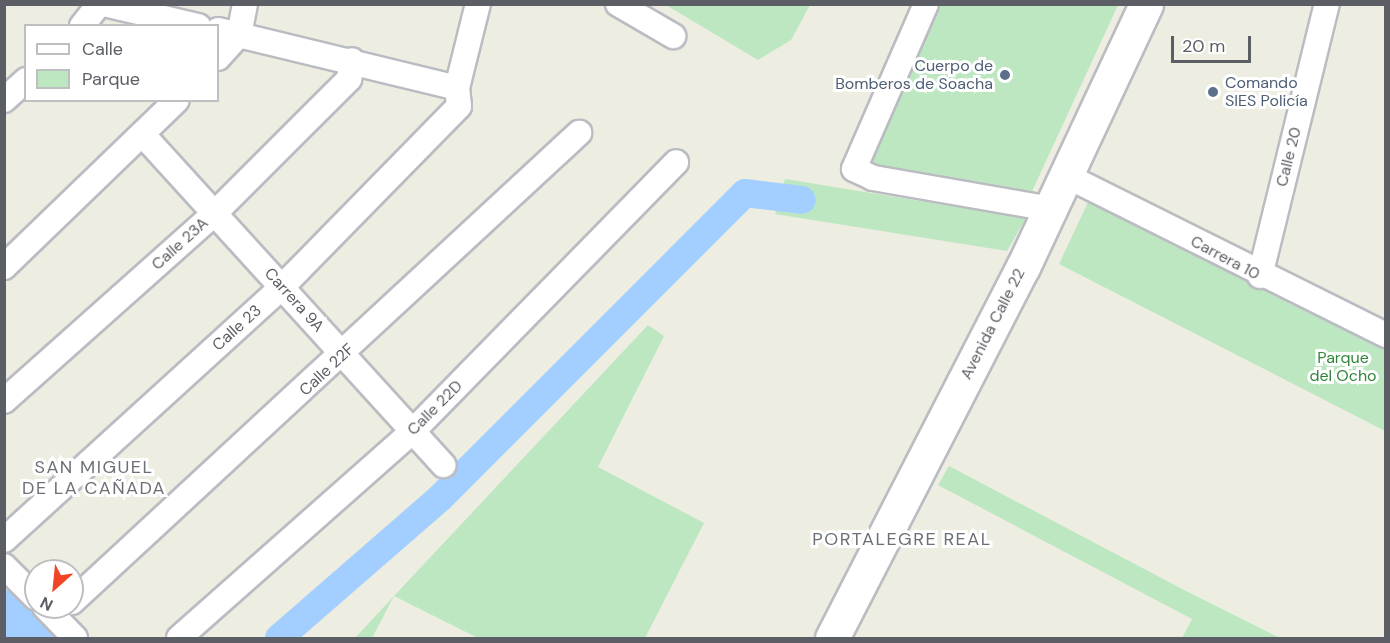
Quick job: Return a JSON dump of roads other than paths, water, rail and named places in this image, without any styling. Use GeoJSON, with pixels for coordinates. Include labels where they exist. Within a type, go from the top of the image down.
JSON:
{"type":"FeatureCollection","features":[{"type":"Feature","properties":{"kind":"street"},"geometry":{"type":"LineString","coordinates":[[84,24],[99,4]]}},
{"type":"Feature","properties":{"kind":"street"},"geometry":{"type":"LineString","coordinates":[[104,4],[189,24]]}},
{"type":"Feature","properties":{"kind":"street"},"geometry":{"type":"LineString","coordinates":[[219,55],[228,32],[245,4]]}},
{"type":"Feature","properties":{"kind":"street"},"geometry":{"type":"LineString","coordinates":[[228,32],[351,70],[458,97],[478,4]]}},
{"type":"Feature","properties":{"kind":"street"},"geometry":{"type":"LineString","coordinates":[[618,4],[674,36]]}},
{"type":"Feature","properties":{"kind":"street"},"geometry":{"type":"LineString","coordinates":[[926,4],[854,168],[873,178],[1051,209]]}},
{"type":"Feature","properties":{"kind":"street","name":"Avenida Calle 22"},"geometry":{"type":"LineString","coordinates":[[832,639],[1051,209],[1146,4]]}},
{"type":"Feature","properties":{"kind":"street","name":"Calle 20"},"geometry":{"type":"LineString","coordinates":[[1260,276],[1327,4]]}},
{"type":"Feature","properties":{"kind":"street","name":"Calle 23A"},"geometry":{"type":"LineString","coordinates":[[4,401],[215,213],[351,70]]}},
{"type":"Feature","properties":{"kind":"street"},"geometry":{"type":"LineString","coordinates":[[4,100],[24,82]]}},
{"type":"Feature","properties":{"kind":"street","name":"Calle 23"},"geometry":{"type":"LineString","coordinates":[[4,540],[282,287],[458,97]]}},
{"type":"Feature","properties":{"kind":"street"},"geometry":{"type":"LineString","coordinates":[[4,267],[144,136],[175,102]]}},
{"type":"Feature","properties":{"kind":"street","name":"Calle 22F"},"geometry":{"type":"LineString","coordinates":[[84,587],[343,355],[579,133]]}},
{"type":"Feature","properties":{"kind":"street","name":"Carrera 9A"},"geometry":{"type":"LineString","coordinates":[[144,136],[443,465]]}},
{"type":"Feature","properties":{"kind":"street","name":"Calle 22D"},"geometry":{"type":"LineString","coordinates":[[179,639],[413,431],[676,162]]}},
{"type":"Feature","properties":{"kind":"street","name":"Carrera 10"},"geometry":{"type":"LineString","coordinates":[[1067,176],[1260,276],[1386,335]]}},
{"type":"Feature","properties":{"kind":"street"},"geometry":{"type":"LineString","coordinates":[[4,566],[24,586]]}},
{"type":"Feature","properties":{"kind":"street"},"geometry":{"type":"LineString","coordinates":[[65,619],[75,639]]}},
{"type":"Feature","properties":{"kind":"waterway"},"geometry":{"type":"LineString","coordinates":[[279,638],[440,498],[745,193],[802,200]]}},
{"type":"Feature","properties":{"kind":"waterway"},"geometry":{"type":"LineString","coordinates":[[4,614],[29,638]]}},
{"type":"Feature","properties":{"kind":"place","name":"Cuerpo de Bomberos de Soacha"},"geometry":{"type":"Point","coordinates":[1005,75]}},
{"type":"Feature","properties":{"kind":"place","name":"Comando SIES Policía"},"geometry":{"type":"Point","coordinates":[1213,92]}},
{"type":"Feature","properties":{"kind":"district","name":"SAN MIGUEL DE LA CAÑADA"},"geometry":{"type":"Point","coordinates":[94,478]}},
{"type":"Feature","properties":{"kind":"district","name":"PORTALEGRE REAL"},"geometry":{"type":"Point","coordinates":[902,539]}},
{"type":"Feature","properties":{"kind":"park label","name":"Parque del Ocho"},"geometry":{"type":"Point","coordinates":[1343,367]}}]}
